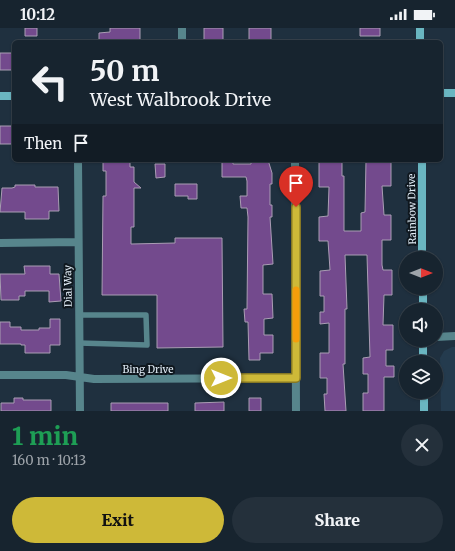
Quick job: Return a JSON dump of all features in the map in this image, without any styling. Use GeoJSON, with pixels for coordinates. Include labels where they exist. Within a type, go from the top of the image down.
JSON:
{"type":"FeatureCollection","features":[{"type":"Feature","properties":{"kind":"street"},"geometry":{"type":"LineString","coordinates":[[182,28],[182,40]]}},
{"type":"Feature","properties":{"kind":"street"},"geometry":{"type":"LineString","coordinates":[[420,28],[420,40]]}},
{"type":"Feature","properties":{"kind":"street"},"geometry":{"type":"LineString","coordinates":[[443,93],[455,93]]}},
{"type":"Feature","properties":{"kind":"street"},"geometry":{"type":"LineString","coordinates":[[0,96],[12,96]]}},
{"type":"Feature","properties":{"kind":"street","name":"Dial Way"},"geometry":{"type":"LineString","coordinates":[[78,162],[80,411]]}},
{"type":"Feature","properties":{"kind":"street"},"geometry":{"type":"LineString","coordinates":[[295,162],[296,411]]}},
{"type":"Feature","properties":{"kind":"street","name":"Rainbow Drive"},"geometry":{"type":"LineString","coordinates":[[422,162],[422,251]]}},
{"type":"Feature","properties":{"kind":"street"},"geometry":{"type":"LineString","coordinates":[[0,243],[78,242]]}},
{"type":"Feature","properties":{"kind":"street"},"geometry":{"type":"LineString","coordinates":[[443,336],[455,336]]}},
{"type":"Feature","properties":{"kind":"street","name":"Bing Drive"},"geometry":{"type":"LineString","coordinates":[[0,375],[66,375],[94,379],[296,378]]}},
{"type":"Feature","properties":{"kind":"street"},"geometry":{"type":"LineString","coordinates":[[424,399],[424,411]]}},
{"type":"Feature","properties":{"kind":"lane"},"geometry":{"type":"LineString","coordinates":[[79,315],[146,315],[147,346],[79,343]]}},
{"type":"Feature","properties":{"kind":"shaded area"},"geometry":{"type":"Polygon","coordinates":[[[455,347],[455,411],[441,411],[441,399],[443,399],[443,355],[442,355],[444,351],[455,347]]]}},
{"type":"Feature","properties":{"kind":"building"},"geometry":{"type":"Polygon","coordinates":[[[25,28],[37,28],[37,36],[25,36],[25,28]]]}},
{"type":"Feature","properties":{"kind":"building"},"geometry":{"type":"Polygon","coordinates":[[[110,28],[140,28],[140,40],[99,40],[99,33],[110,32],[110,28]]]}},
{"type":"Feature","properties":{"kind":"building"},"geometry":{"type":"Polygon","coordinates":[[[204,28],[223,28],[223,40],[204,40],[204,28]]]}},
{"type":"Feature","properties":{"kind":"building"},"geometry":{"type":"Polygon","coordinates":[[[249,28],[271,28],[271,40],[249,40],[249,28]]]}},
{"type":"Feature","properties":{"kind":"building"},"geometry":{"type":"Polygon","coordinates":[[[360,28],[380,28],[380,36],[360,36],[360,28]]]}},
{"type":"Feature","properties":{"kind":"building"},"geometry":{"type":"Polygon","coordinates":[[[0,53],[12,53],[12,70],[0,70],[0,53]]]}},
{"type":"Feature","properties":{"kind":"building"},"geometry":{"type":"Polygon","coordinates":[[[0,126],[12,126],[12,144],[0,144],[0,126]]]}},
{"type":"Feature","properties":{"kind":"building"},"geometry":{"type":"Polygon","coordinates":[[[103,162],[130,162],[130,167],[134,167],[134,182],[141,188],[134,188],[134,227],[131,227],[131,244],[175,243],[175,238],[222,238],[223,347],[157,348],[157,295],[102,295],[103,196],[106,196],[106,171],[103,171],[103,162]]]}},
{"type":"Feature","properties":{"kind":"building"},"geometry":{"type":"Polygon","coordinates":[[[222,162],[233,162],[233,164],[251,164],[251,162],[269,162],[272,173],[272,184],[270,184],[270,205],[272,205],[272,217],[270,217],[273,264],[263,265],[263,294],[272,294],[273,318],[264,319],[264,335],[273,335],[273,353],[260,353],[260,360],[249,360],[248,322],[245,322],[244,309],[247,309],[248,217],[247,208],[241,208],[240,196],[247,196],[247,181],[246,177],[222,177],[222,162]]]}},
{"type":"Feature","properties":{"kind":"building"},"geometry":{"type":"Polygon","coordinates":[[[319,162],[342,162],[342,176],[344,176],[344,231],[361,231],[361,213],[365,212],[366,162],[391,162],[391,186],[382,186],[384,215],[391,215],[391,240],[382,240],[382,265],[383,270],[392,270],[392,295],[384,295],[383,325],[393,325],[393,350],[386,350],[386,366],[394,366],[394,377],[384,377],[384,411],[363,411],[363,393],[368,393],[368,374],[363,374],[363,358],[370,357],[367,255],[345,255],[347,309],[345,309],[345,364],[343,364],[346,411],[325,411],[324,394],[327,394],[327,378],[320,378],[320,353],[329,353],[329,323],[320,324],[320,312],[324,312],[324,296],[320,296],[320,271],[330,270],[328,241],[319,241],[319,217],[328,216],[329,187],[319,187],[319,162]]]}},
{"type":"Feature","properties":{"kind":"building"},"geometry":{"type":"Polygon","coordinates":[[[155,164],[165,164],[165,177],[156,178],[155,164]]]}},
{"type":"Feature","properties":{"kind":"building"},"geometry":{"type":"Polygon","coordinates":[[[175,184],[197,184],[197,199],[188,199],[188,196],[175,196],[175,184]]]}},
{"type":"Feature","properties":{"kind":"building"},"geometry":{"type":"Polygon","coordinates":[[[15,185],[58,187],[59,211],[49,211],[49,219],[25,219],[25,212],[0,212],[2,188],[12,188],[15,187],[15,185]]]}},
{"type":"Feature","properties":{"kind":"building"},"geometry":{"type":"Polygon","coordinates":[[[24,266],[50,266],[50,274],[59,274],[61,301],[49,302],[49,291],[25,291],[25,296],[19,296],[19,300],[1,300],[0,274],[25,274],[24,266]]]}},
{"type":"Feature","properties":{"kind":"building"},"geometry":{"type":"Polygon","coordinates":[[[50,319],[60,319],[60,345],[50,345],[50,353],[25,353],[25,345],[0,344],[0,322],[10,322],[10,327],[21,327],[21,330],[39,330],[39,328],[50,328],[50,319]]]}},
{"type":"Feature","properties":{"kind":"building"},"geometry":{"type":"Polygon","coordinates":[[[14,398],[23,398],[23,400],[51,400],[51,411],[1,411],[1,403],[14,403],[14,398]]]}},
{"type":"Feature","properties":{"kind":"building"},"geometry":{"type":"Polygon","coordinates":[[[249,398],[261,398],[261,411],[249,411],[249,398]]]}},
{"type":"Feature","properties":{"kind":"building"},"geometry":{"type":"Polygon","coordinates":[[[224,402],[224,411],[195,411],[195,403],[224,402]]]}},
{"type":"Feature","properties":{"kind":"building"},"geometry":{"type":"Polygon","coordinates":[[[111,403],[168,403],[168,411],[111,411],[111,403]]]}},
{"type":"Feature","properties":{"kind":"slow traffic"},"geometry":{"type":"LineString","coordinates":[[296,290],[296,339]]}},
{"type":"Feature","properties":{"kind":"route"},"geometry":{"type":"LineString","coordinates":[[221,378],[296,378],[296,207]]}}]}
